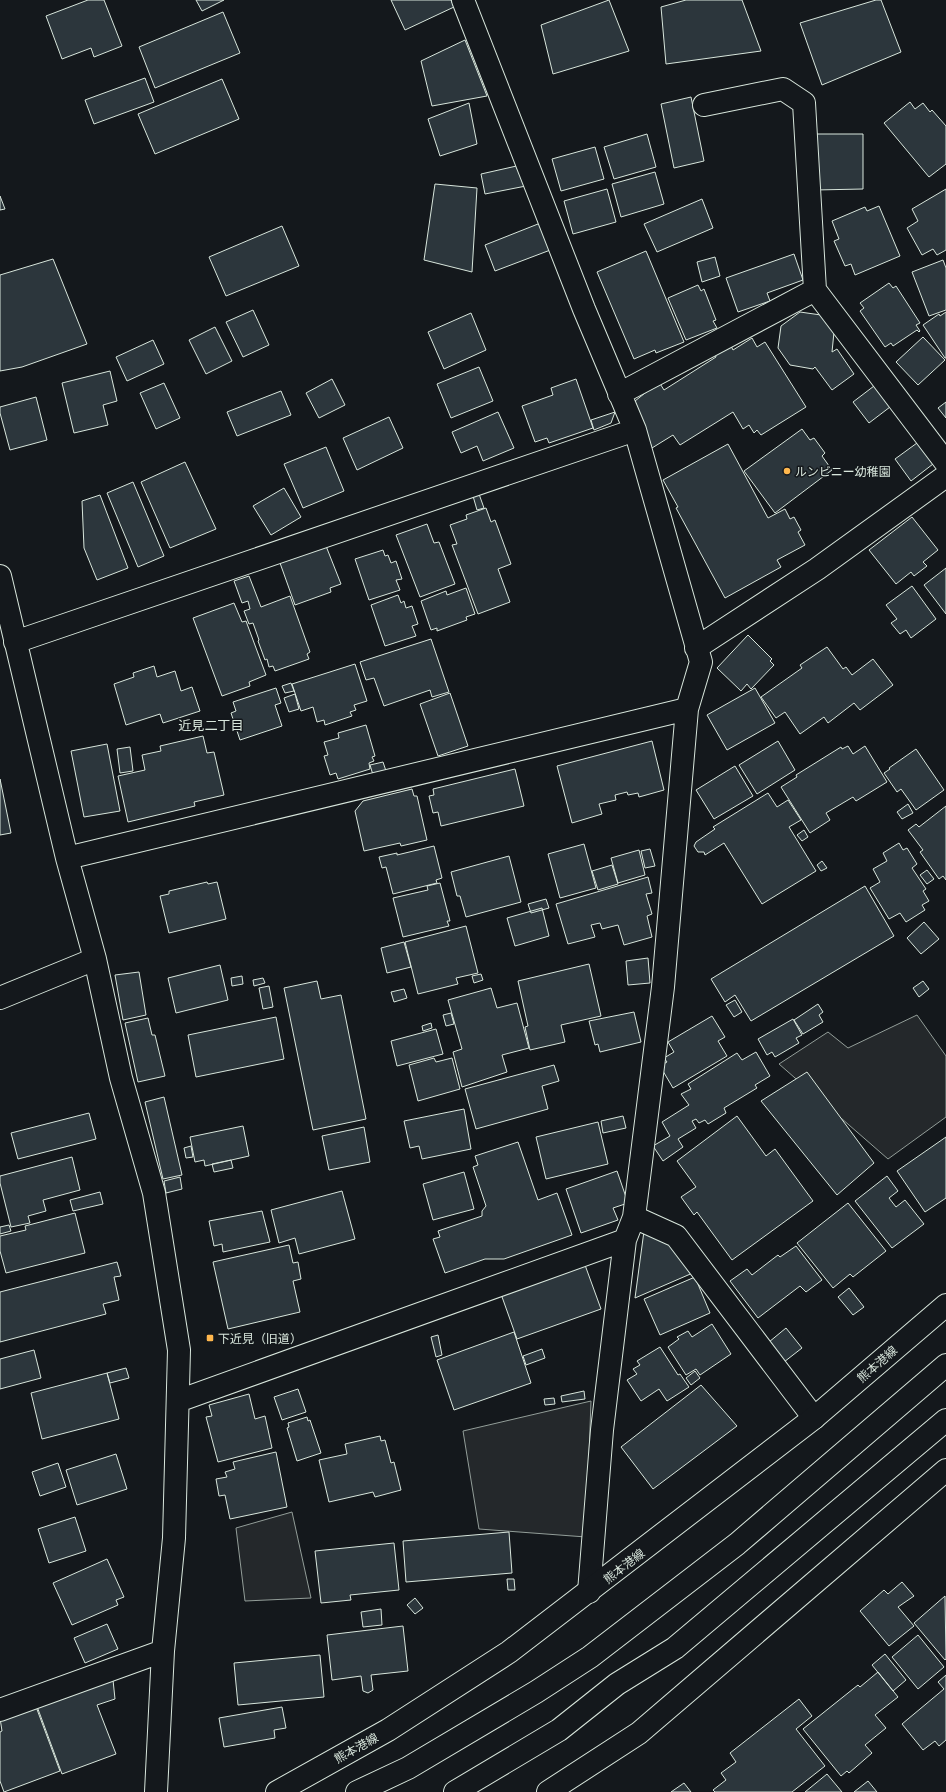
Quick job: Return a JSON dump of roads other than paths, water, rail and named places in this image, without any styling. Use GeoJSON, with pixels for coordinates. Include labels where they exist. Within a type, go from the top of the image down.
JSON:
{"type":"FeatureCollection","features":[{"type":"Feature","properties":{"kind":"street"},"geometry":{"type":"LineString","coordinates":[[463,0],[584,309],[635,430],[701,662],[686,709],[663,987],[634,1217],[625,1240],[602,1430],[590,1592]]}},
{"type":"Feature","properties":{"kind":"street"},"geometry":{"type":"LineString","coordinates":[[704,105],[784,89],[804,102],[815,290],[946,463]]}},
{"type":"Feature","properties":{"kind":"street"},"geometry":{"type":"LineString","coordinates":[[619,394],[815,290]]}},
{"type":"Feature","properties":{"kind":"street"},"geometry":{"type":"LineString","coordinates":[[15,642],[635,430]]}},
{"type":"Feature","properties":{"kind":"street"},"geometry":{"type":"LineString","coordinates":[[696,648],[817,569],[946,476]]}},
{"type":"Feature","properties":{"kind":"street"},"geometry":{"type":"LineString","coordinates":[[0,576],[67,858],[95,959],[122,1078],[154,1193],[179,1350],[174,1538],[163,1651],[156,1792]]}},
{"type":"Feature","properties":{"kind":"street"},"geometry":{"type":"LineString","coordinates":[[67,858],[686,709]]}},
{"type":"Feature","properties":{"kind":"street"},"geometry":{"type":"LineString","coordinates":[[0,998],[95,959]]}},
{"type":"Feature","properties":{"kind":"street"},"geometry":{"type":"LineString","coordinates":[[634,1217],[676,1236],[814,1418]]}},
{"type":"Feature","properties":{"kind":"street"},"geometry":{"type":"LineString","coordinates":[[178,1401],[625,1240]]}},
{"type":"Feature","properties":{"kind":"street","name":"熊本港線"},"geometry":{"type":"LineString","coordinates":[[277,1792],[388,1730],[509,1652],[590,1592],[814,1418],[946,1305]]}},
{"type":"Feature","properties":{"kind":"street"},"geometry":{"type":"LineString","coordinates":[[358,1792],[408,1768],[536,1692],[590,1657],[737,1544],[946,1365]]}},
{"type":"Feature","properties":{"kind":"street"},"geometry":{"type":"LineString","coordinates":[[455,1792],[559,1730],[617,1684],[675,1648],[946,1420]]}},
{"type":"Feature","properties":{"kind":"street"},"geometry":{"type":"LineString","coordinates":[[548,1792],[639,1733],[946,1470]]}},
{"type":"Feature","properties":{"kind":"street"},"geometry":{"type":"LineString","coordinates":[[0,1710],[163,1651]]}},
{"type":"Feature","properties":{"kind":"place","name":"ルンビニー幼稚園"},"geometry":{"type":"Point","coordinates":[787,471]}},
{"type":"Feature","properties":{"kind":"place","name":"下近見（旧道）"},"geometry":{"type":"Point","coordinates":[210,1338]}},
{"type":"Feature","properties":{"kind":"district","name":"近見二丁目"},"geometry":{"type":"Point","coordinates":[211,725]}}]}
